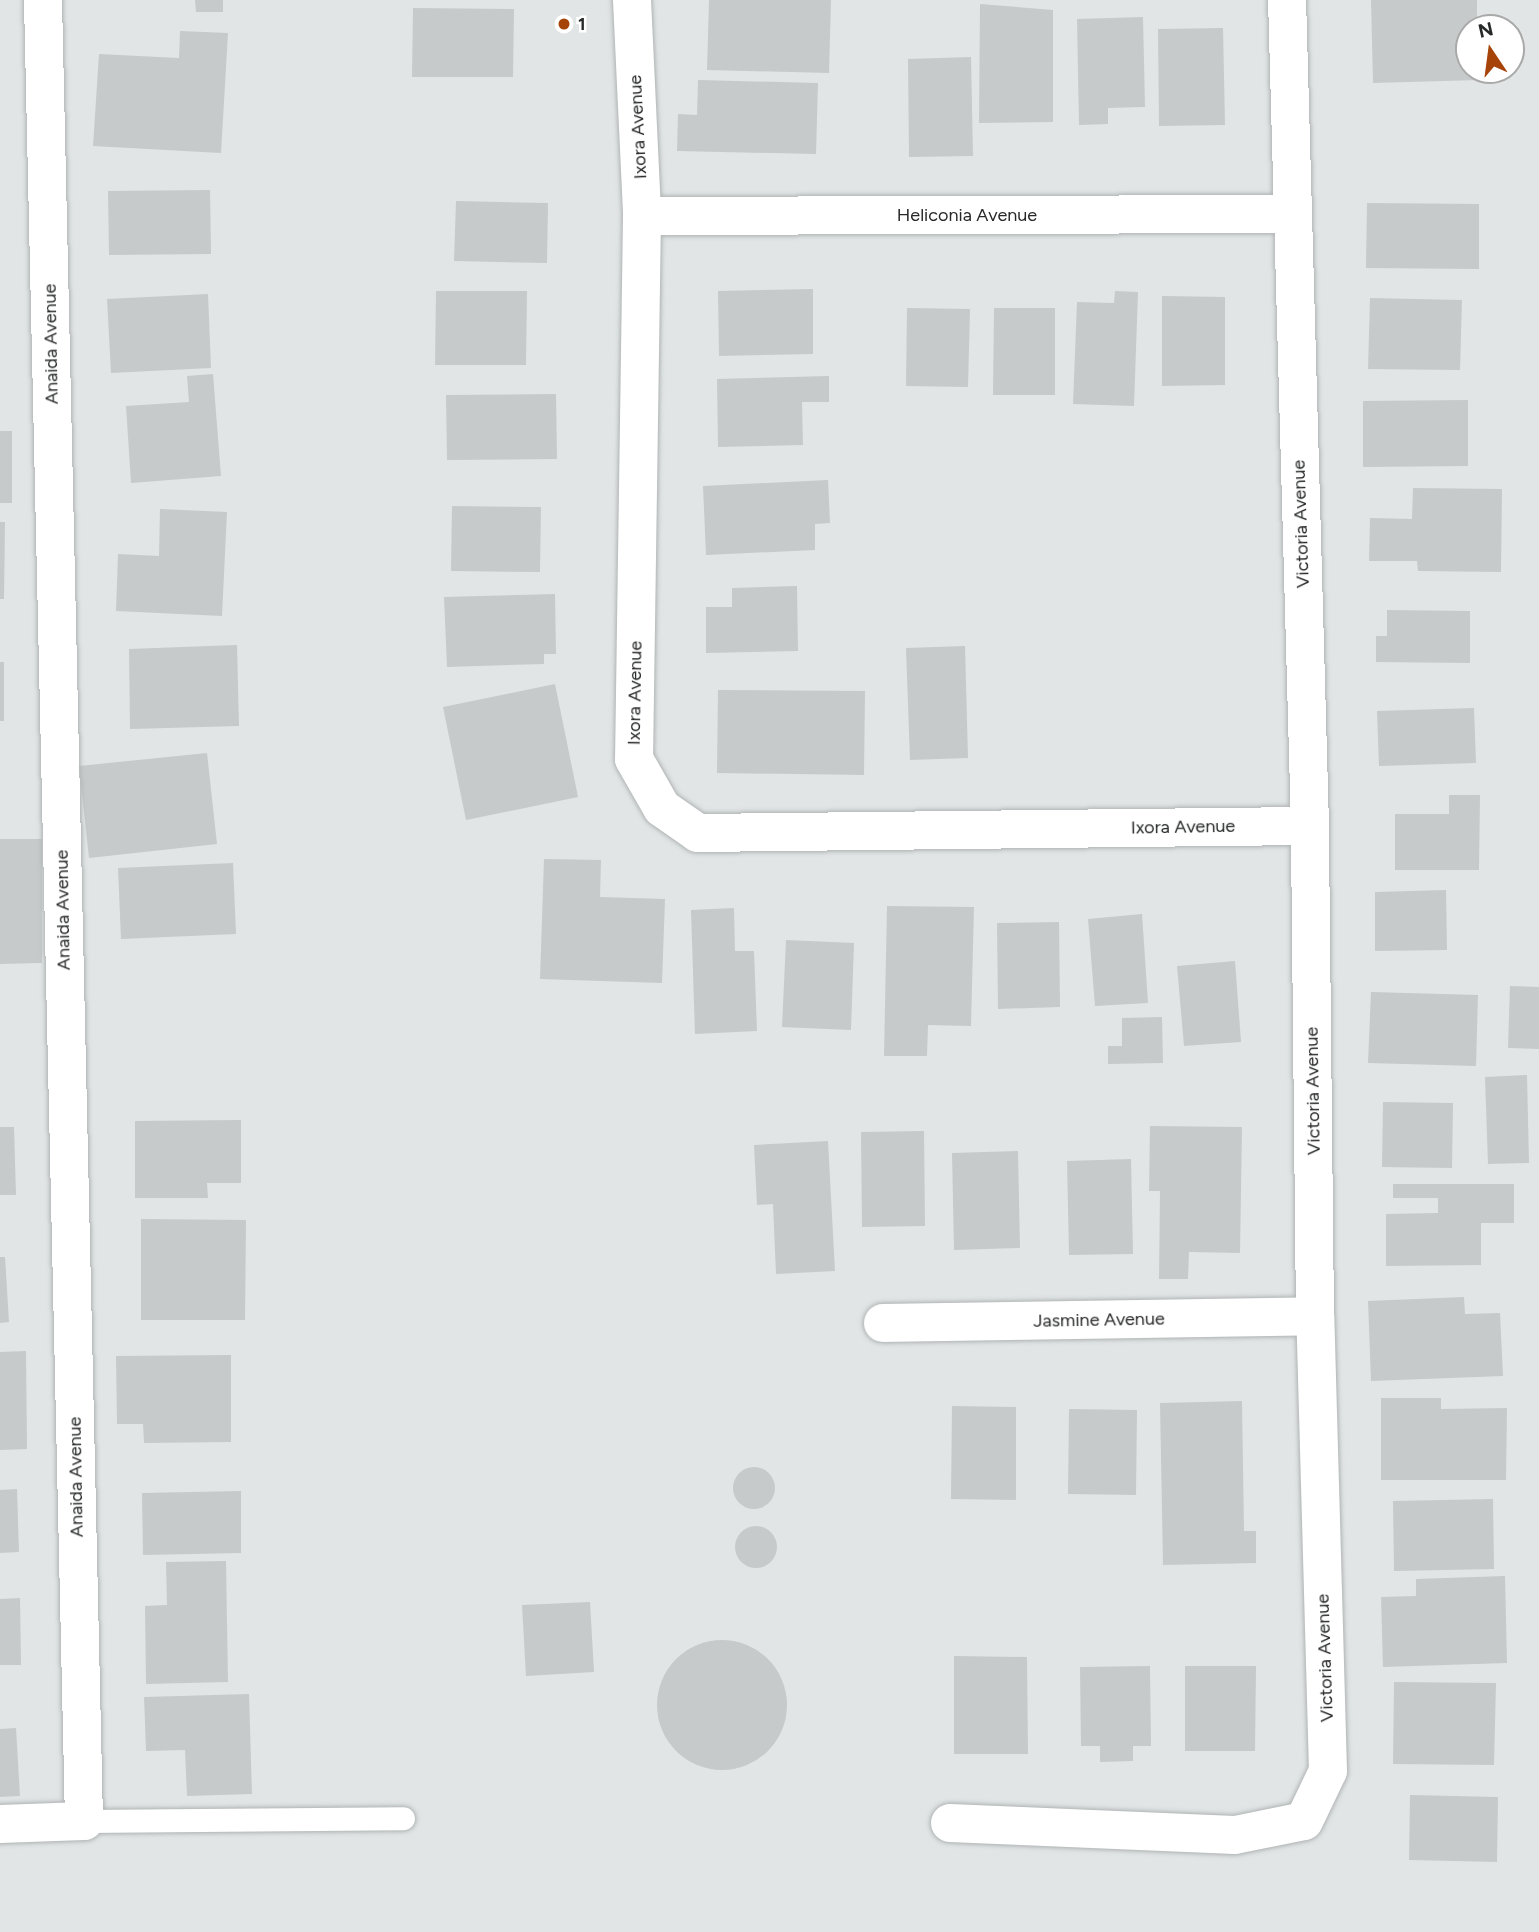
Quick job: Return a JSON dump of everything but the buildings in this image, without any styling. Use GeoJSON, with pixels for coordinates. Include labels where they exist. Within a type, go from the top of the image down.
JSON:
{"type":"FeatureCollection","features":[{"type":"Feature","properties":{"kind":"street","name":"Anaida Avenue"},"geometry":{"type":"LineString","coordinates":[[43,0],[84,1821]]}},
{"type":"Feature","properties":{"kind":"street","name":"Ixora Avenue"},"geometry":{"type":"LineString","coordinates":[[632,0],[642,216],[634,760],[662,808],[698,833],[1310,825]]}},
{"type":"Feature","properties":{"kind":"street","name":"Victoria Avenue"},"geometry":{"type":"LineString","coordinates":[[950,1824],[1235,1835],[1304,1821],[1328,1771],[1315,1316],[1310,825],[1287,0]]}},
{"type":"Feature","properties":{"kind":"street","name":"Heliconia Avenue"},"geometry":{"type":"LineString","coordinates":[[642,216],[1293,214]]}},
{"type":"Feature","properties":{"kind":"street","name":"Jasmine Avenue"},"geometry":{"type":"LineString","coordinates":[[883,1324],[1315,1316]]}},
{"type":"Feature","properties":{"kind":"street"},"geometry":{"type":"LineString","coordinates":[[0,1824],[84,1821]]}},
{"type":"Feature","properties":{"kind":"lane"},"geometry":{"type":"LineString","coordinates":[[84,1821],[403,1818]]}},
{"type":"Feature","properties":{"kind":"place","name":"1"},"geometry":{"type":"Point","coordinates":[564,24]}}]}
